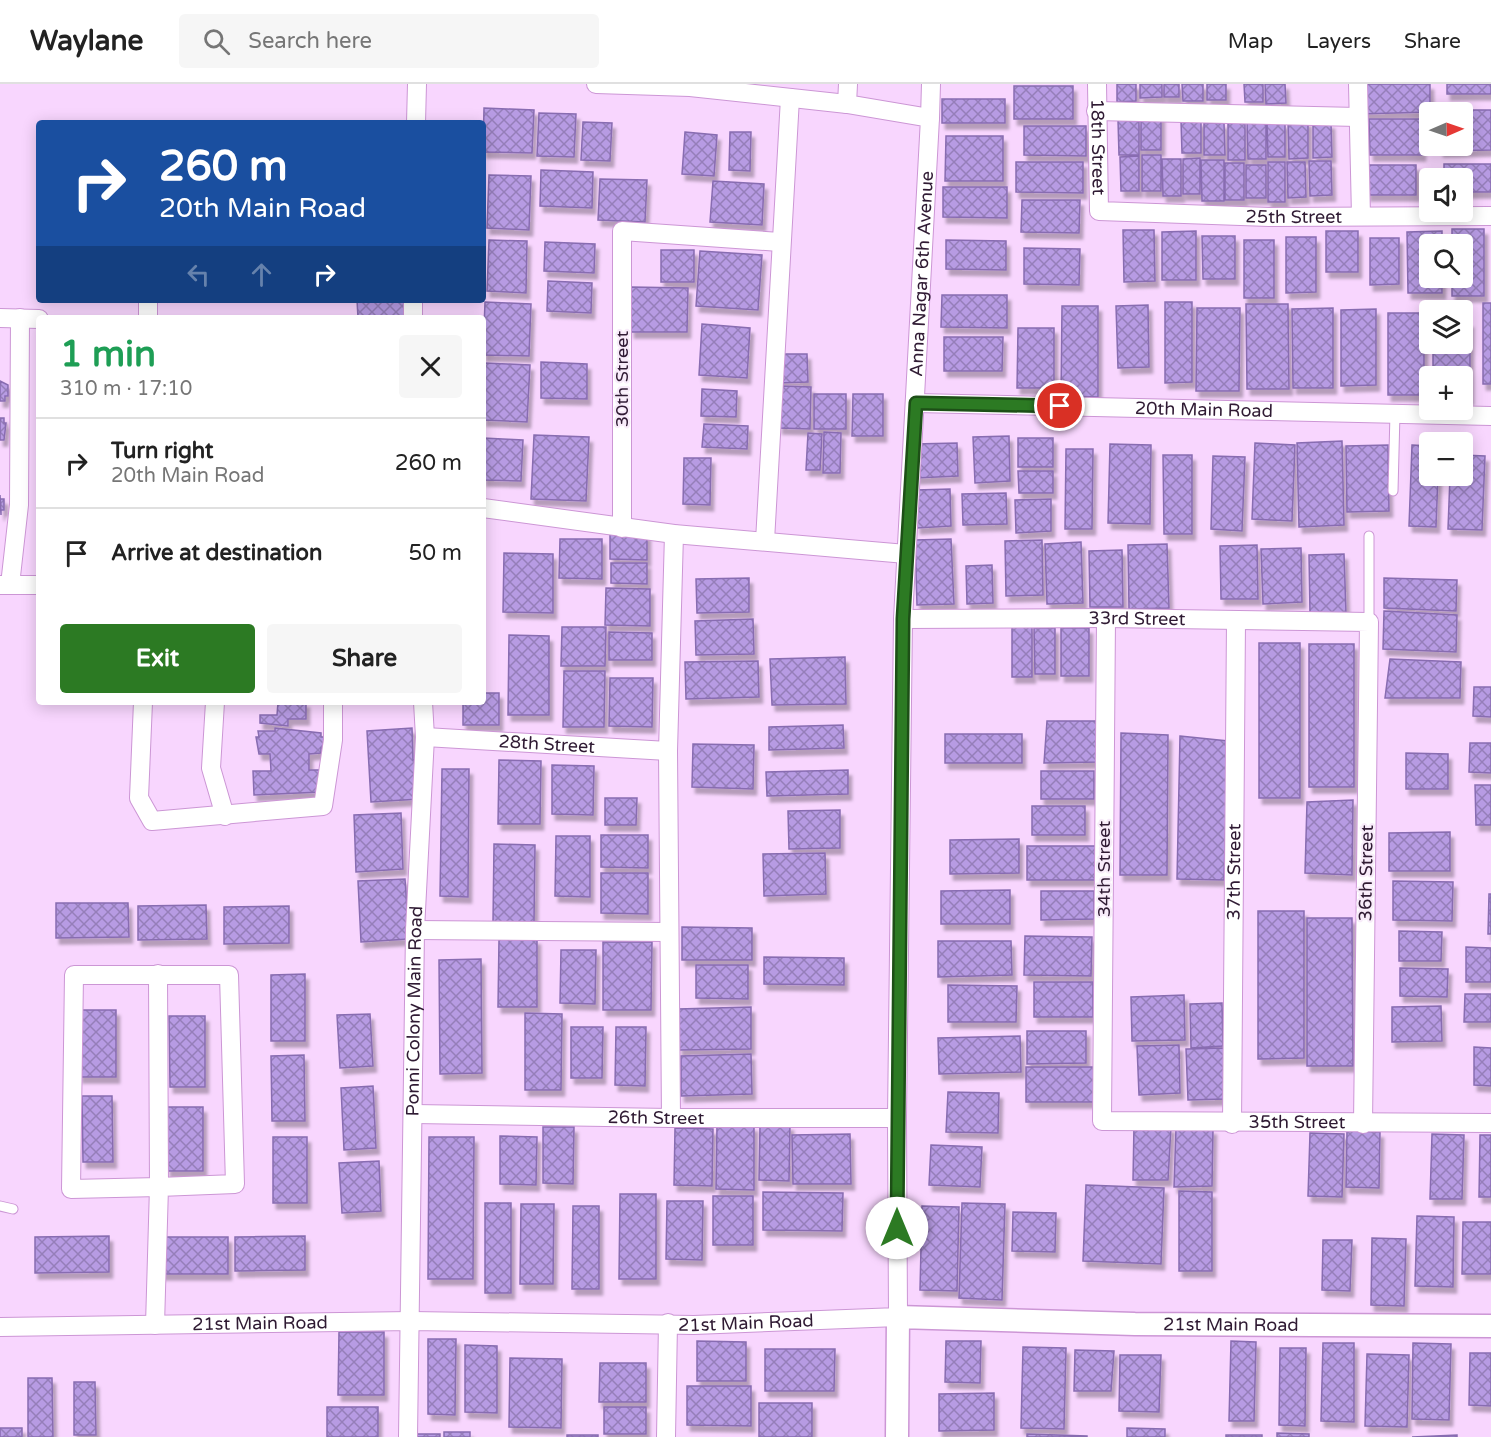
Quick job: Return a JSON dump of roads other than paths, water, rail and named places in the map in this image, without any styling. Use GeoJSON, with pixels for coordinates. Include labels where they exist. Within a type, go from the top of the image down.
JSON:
{"type":"FeatureCollection","features":[{"type":"Feature","properties":{"kind":"street"},"geometry":{"type":"LineString","coordinates":[[416,120],[417,84]]}},
{"type":"Feature","properties":{"kind":"street"},"geometry":{"type":"LineString","coordinates":[[596,84],[690,85],[847,104],[930,118]]}},
{"type":"Feature","properties":{"kind":"street"},"geometry":{"type":"LineString","coordinates":[[847,104],[848,84]]}},
{"type":"Feature","properties":{"kind":"street","name":"Anna Nagar 6th Avenue"},"geometry":{"type":"LineString","coordinates":[[897,1437],[897,1118],[903,619],[931,84]]}},
{"type":"Feature","properties":{"kind":"street","name":"18th Street"},"geometry":{"type":"LineString","coordinates":[[1096,84],[1099,211]]}},
{"type":"Feature","properties":{"kind":"street"},"geometry":{"type":"LineString","coordinates":[[1358,84],[1361,216]]}},
{"type":"Feature","properties":{"kind":"street"},"geometry":{"type":"LineString","coordinates":[[765,541],[780,242],[790,98]]}},
{"type":"Feature","properties":{"kind":"street"},"geometry":{"type":"LineString","coordinates":[[1096,111],[1358,117]]}},
{"type":"Feature","properties":{"kind":"street","name":"25th Street"},"geometry":{"type":"LineString","coordinates":[[1099,211],[1269,217],[1491,216]]}},
{"type":"Feature","properties":{"kind":"street","name":"30th Street"},"geometry":{"type":"LineString","coordinates":[[622,528],[622,231],[780,242]]}},
{"type":"Feature","properties":{"kind":"street"},"geometry":{"type":"LineString","coordinates":[[36,319],[8,318],[19,505],[5,585],[36,585]]}},
{"type":"Feature","properties":{"kind":"street","name":"20th Main Road"},"geometry":{"type":"LineString","coordinates":[[916,403],[1491,416]]}},
{"type":"Feature","properties":{"kind":"street"},"geometry":{"type":"LineString","coordinates":[[486,508],[674,534],[906,554]]}},
{"type":"Feature","properties":{"kind":"street"},"geometry":{"type":"LineString","coordinates":[[671,1118],[668,751],[674,534]]}},
{"type":"Feature","properties":{"kind":"street","name":"33rd Street"},"geometry":{"type":"LineString","coordinates":[[903,619],[1106,618],[1369,622]]}},
{"type":"Feature","properties":{"kind":"street","name":"34th Street"},"geometry":{"type":"LineString","coordinates":[[1102,1121],[1106,618]]}},
{"type":"Feature","properties":{"kind":"street","name":"37th Street"},"geometry":{"type":"LineString","coordinates":[[1232,1124],[1236,621]]}},
{"type":"Feature","properties":{"kind":"street","name":"36th Street"},"geometry":{"type":"LineString","coordinates":[[1363,1124],[1369,622]]}},
{"type":"Feature","properties":{"kind":"street"},"geometry":{"type":"LineString","coordinates":[[143,705],[139,798],[152,821],[324,806],[333,740],[333,705]]}},
{"type":"Feature","properties":{"kind":"street"},"geometry":{"type":"LineString","coordinates":[[215,705],[211,768],[225,816]]}},
{"type":"Feature","properties":{"kind":"street","name":"Ponni Colony Main Road"},"geometry":{"type":"LineString","coordinates":[[408,1437],[415,930],[425,737],[423,705]]}},
{"type":"Feature","properties":{"kind":"street","name":"28th Street"},"geometry":{"type":"LineString","coordinates":[[425,737],[668,751]]}},
{"type":"Feature","properties":{"kind":"street"},"geometry":{"type":"LineString","coordinates":[[415,930],[669,932]]}},
{"type":"Feature","properties":{"kind":"street"},"geometry":{"type":"LineString","coordinates":[[155,1325],[159,1187],[158,974]]}},
{"type":"Feature","properties":{"kind":"street"},"geometry":{"type":"LineString","coordinates":[[74,975],[229,975],[235,1184],[159,1187],[71,1189],[74,975]]}},
{"type":"Feature","properties":{"kind":"street","name":"26th Street"},"geometry":{"type":"LineString","coordinates":[[414,1114],[671,1118],[897,1118]]}},
{"type":"Feature","properties":{"kind":"street","name":"35th Street"},"geometry":{"type":"LineString","coordinates":[[1102,1121],[1232,1124],[1491,1124]]}},
{"type":"Feature","properties":{"kind":"street","name":"21st Main Road"},"geometry":{"type":"LineString","coordinates":[[0,1327],[411,1322],[694,1325],[898,1317],[1135,1324],[1491,1326]]}},
{"type":"Feature","properties":{"kind":"street"},"geometry":{"type":"LineString","coordinates":[[666,1437],[668,1323]]}},
{"type":"Feature","properties":{"kind":"lane"},"geometry":{"type":"LineString","coordinates":[[1393,491],[1395,413]]}},
{"type":"Feature","properties":{"kind":"lane"},"geometry":{"type":"LineString","coordinates":[[1369,536],[1369,622]]}},
{"type":"Feature","properties":{"kind":"lane"},"geometry":{"type":"LineString","coordinates":[[0,1206],[13,1209]]}}]}
